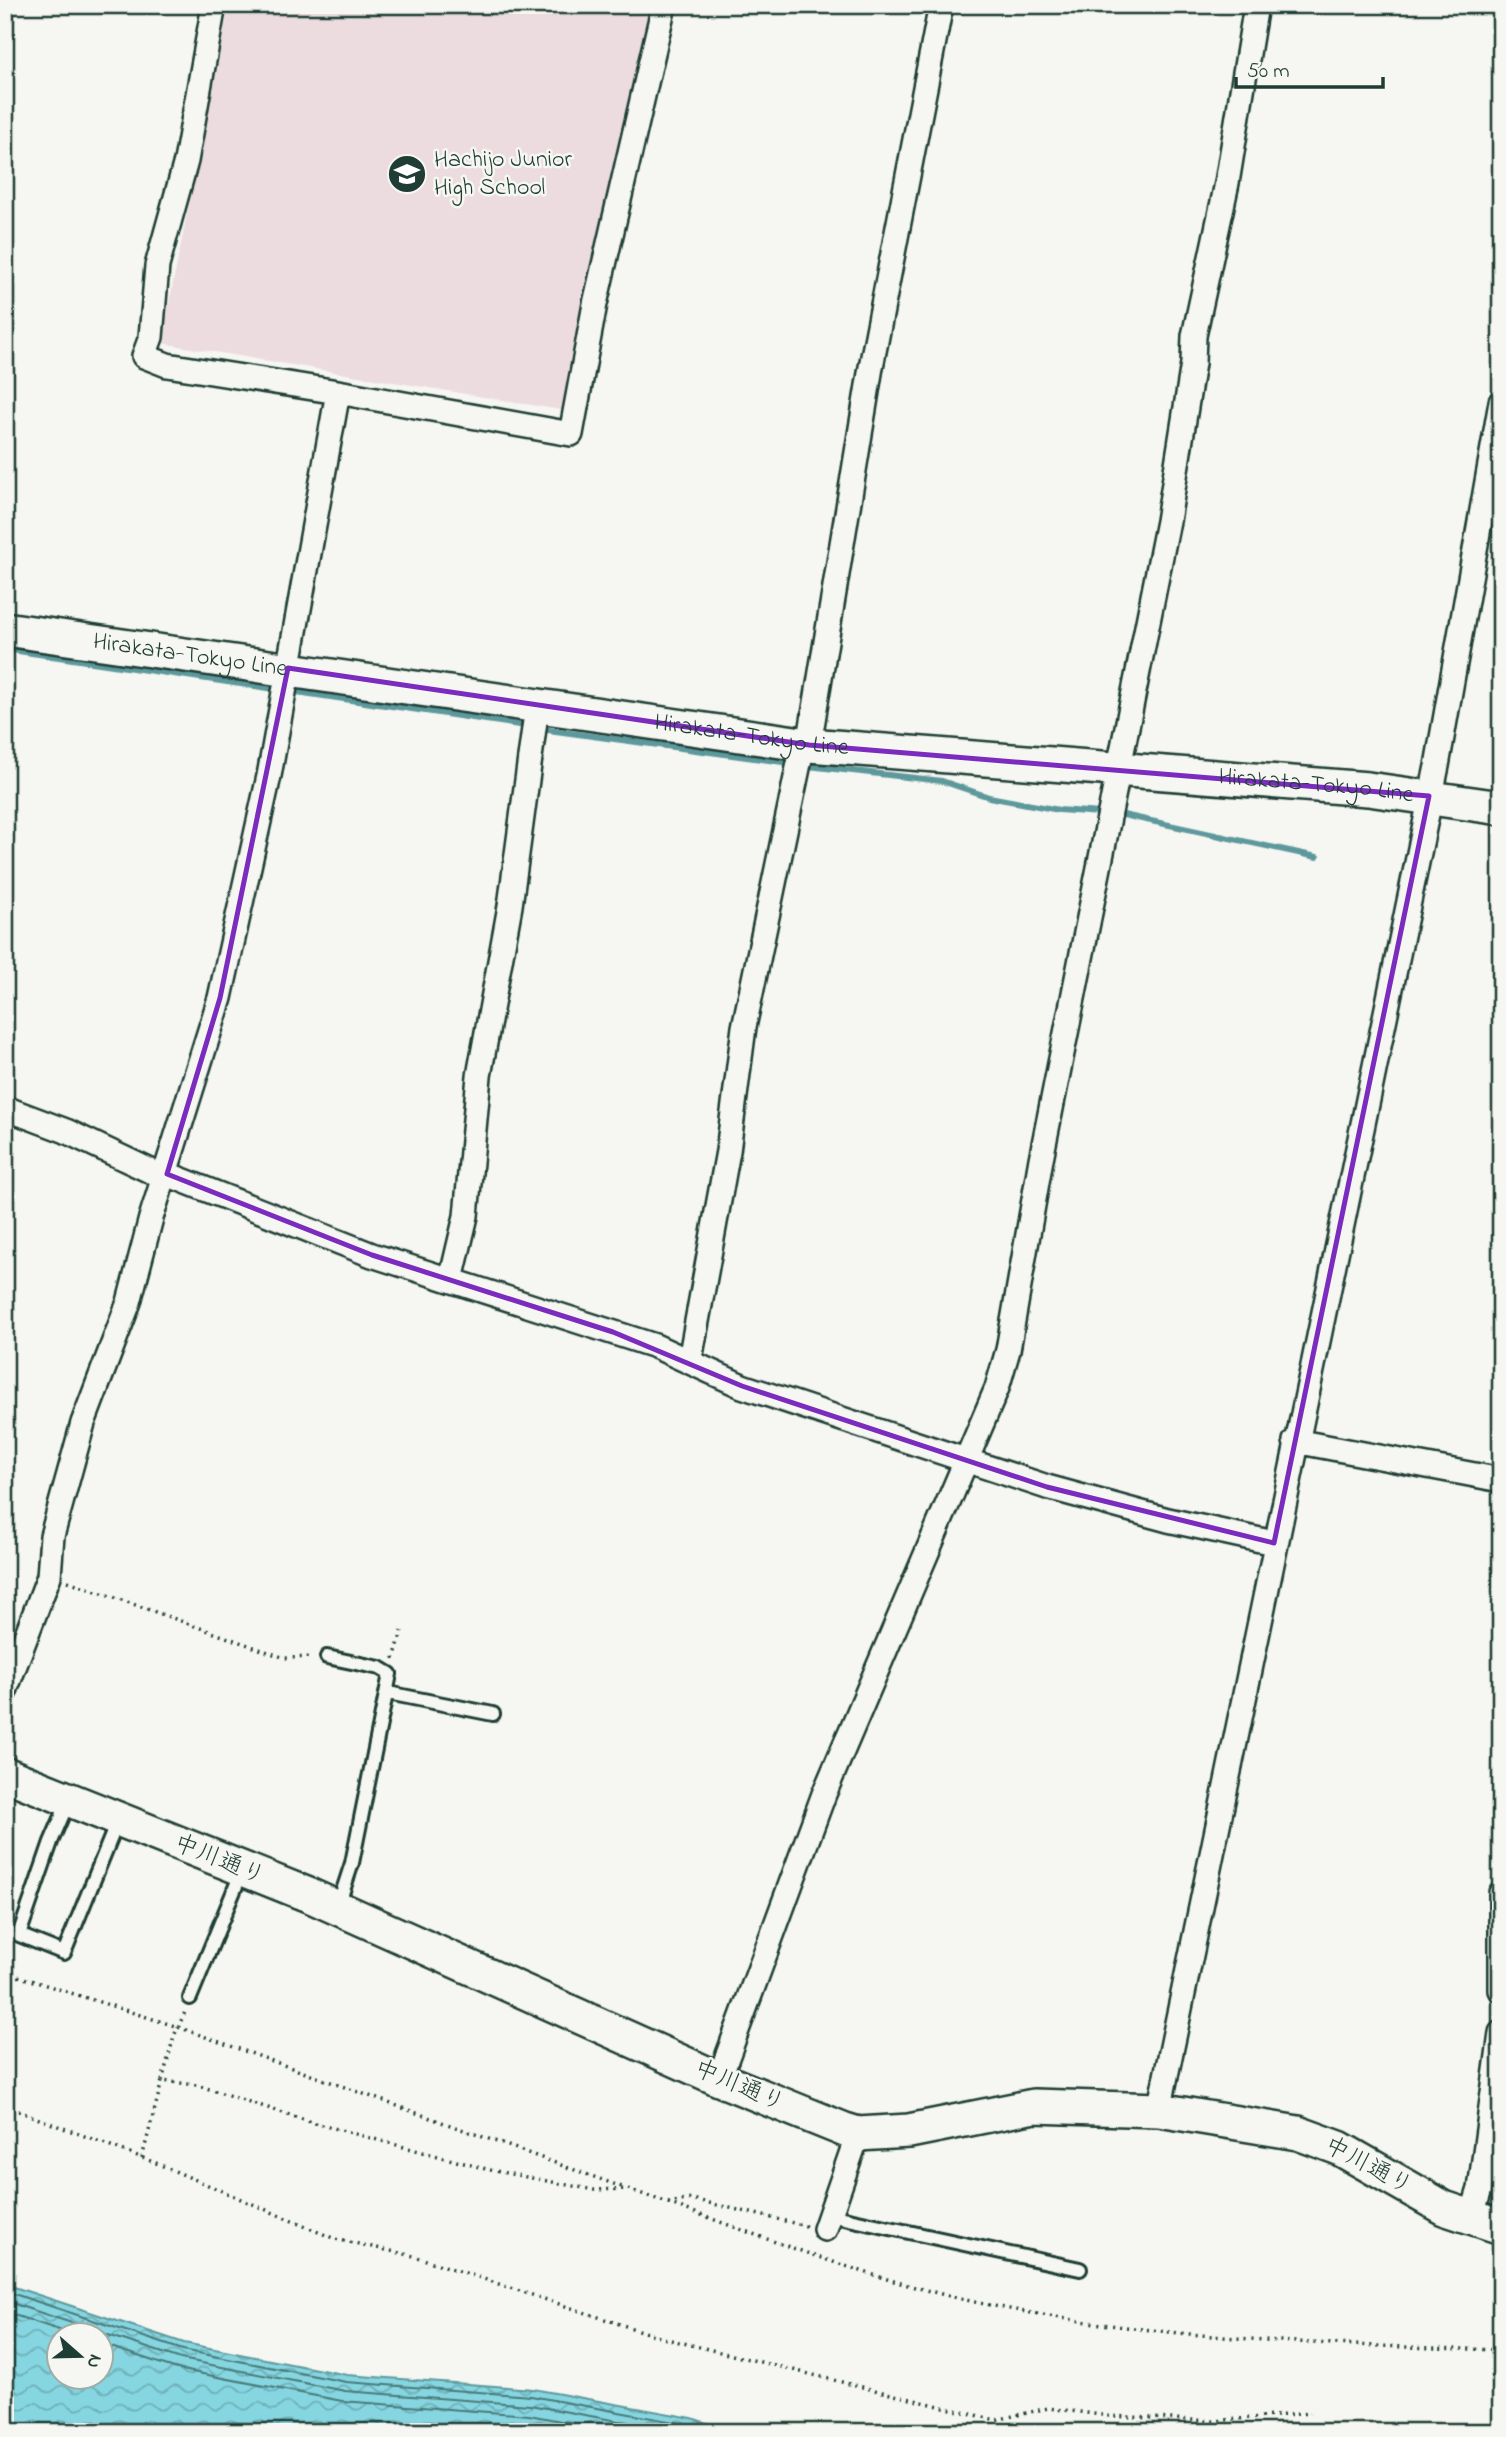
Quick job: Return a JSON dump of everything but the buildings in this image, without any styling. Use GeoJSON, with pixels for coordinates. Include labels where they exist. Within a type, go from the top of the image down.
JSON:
{"type":"FeatureCollection","features":[{"type":"Feature","properties":{"kind":"street"},"geometry":{"type":"LineString","coordinates":[[214,5],[186,161],[157,265],[151,337],[144,356],[167,365],[338,392],[571,434],[595,304],[664,5]]}},
{"type":"Feature","properties":{"kind":"street"},"geometry":{"type":"LineString","coordinates":[[690,1360],[728,1151],[744,1027],[806,745],[870,367],[941,5]]}},
{"type":"Feature","properties":{"kind":"street"},"geometry":{"type":"LineString","coordinates":[[719,2079],[824,1794],[998,1388],[1008,1350],[1041,1158],[1168,520],[1193,363],[1194,336],[1227,183],[1256,5]]}},
{"type":"Feature","properties":{"kind":"street"},"geometry":{"type":"LineString","coordinates":[[5,1691],[49,1576],[52,1536],[80,1434],[129,1302],[151,1218],[220,998],[269,776],[338,392]]}},
{"type":"Feature","properties":{"kind":"street"},"geometry":{"type":"LineString","coordinates":[[1159,2110],[1429,796],[1501,402]]}},
{"type":"Feature","properties":{"kind":"street","name":"Hirakata-Tokyo Line"},"geometry":{"type":"LineString","coordinates":[[5,629],[806,745],[1429,796],[1501,808]]}},
{"type":"Feature","properties":{"kind":"street"},"geometry":{"type":"LineString","coordinates":[[451,1280],[466,1216],[479,1076],[510,906],[537,706]]}},
{"type":"Feature","properties":{"kind":"street"},"geometry":{"type":"LineString","coordinates":[[5,1108],[66,1131],[166,1176],[359,1251],[690,1360],[742,1387],[1046,1487],[1168,1520],[1274,1543]]}},
{"type":"Feature","properties":{"kind":"street"},"geometry":{"type":"LineString","coordinates":[[1296,1441],[1501,1480]]}},
{"type":"Feature","properties":{"kind":"street","name":"中川通り"},"geometry":{"type":"LineString","coordinates":[[5,1774],[337,1908],[719,2079],[858,2134],[909,2131],[1034,2106],[1159,2110],[1298,2133],[1339,2148],[1444,2208],[1486,2222]]}},
{"type":"Feature","properties":{"kind":"street"},"geometry":{"type":"LineString","coordinates":[[1501,1893],[1501,1990]]}},
{"type":"Feature","properties":{"kind":"street"},"geometry":{"type":"LineString","coordinates":[[1486,2222],[1480,2189],[1501,2033]]}},
{"type":"Feature","properties":{"kind":"street"},"geometry":{"type":"LineString","coordinates":[[822,2223],[858,2134]]}},
{"type":"Feature","properties":{"kind":"lane"},"geometry":{"type":"LineString","coordinates":[[327,1657],[380,1668],[390,1674],[388,1693],[374,1742],[352,1863],[337,1908]]}},
{"type":"Feature","properties":{"kind":"lane"},"geometry":{"type":"LineString","coordinates":[[388,1693],[493,1714]]}},
{"type":"Feature","properties":{"kind":"lane"},"geometry":{"type":"LineString","coordinates":[[70,1799],[51,1842],[19,1935],[64,1953],[118,1820]]}},
{"type":"Feature","properties":{"kind":"lane"},"geometry":{"type":"LineString","coordinates":[[190,1998],[242,1871]]}},
{"type":"Feature","properties":{"kind":"lane"},"geometry":{"type":"LineString","coordinates":[[822,2223],[1080,2269]]}},
{"type":"Feature","properties":{"kind":"path"},"geometry":{"type":"LineString","coordinates":[[49,1576],[95,1588],[285,1658],[327,1657]]}},
{"type":"Feature","properties":{"kind":"path"},"geometry":{"type":"LineString","coordinates":[[390,1674],[402,1631]]}},
{"type":"Feature","properties":{"kind":"path"},"geometry":{"type":"LineString","coordinates":[[5,1972],[178,2027],[840,2264],[972,2301],[1085,2322],[1248,2340],[1501,2350]]}},
{"type":"Feature","properties":{"kind":"path"},"geometry":{"type":"LineString","coordinates":[[142,2158],[178,2027],[183,2020]]}},
{"type":"Feature","properties":{"kind":"path"},"geometry":{"type":"LineString","coordinates":[[162,2081],[197,2085],[311,2122],[490,2170],[594,2190],[628,2189]]}},
{"type":"Feature","properties":{"kind":"path"},"geometry":{"type":"LineString","coordinates":[[5,2106],[142,2158],[335,2239],[414,2256],[659,2337],[996,2420],[1048,2407],[1110,2416],[1214,2421],[1310,2413]]}},
{"type":"Feature","properties":{"kind":"path"},"geometry":{"type":"LineString","coordinates":[[668,2203],[692,2199],[822,2223]]}},
{"type":"Feature","properties":{"kind":"highlighted area"},"geometry":{"type":"Polygon","coordinates":[[[288,668],[809,745],[1429,796],[1274,1543],[1047,1487],[742,1386],[613,1332],[372,1255],[167,1174],[220,998],[288,668]]]}},
{"type":"Feature","properties":{"kind":"shaded area","name":"Hachijo Junior High School"},"geometry":{"type":"Polygon","coordinates":[[[229,5],[656,5],[567,411],[161,343],[229,5]]]}},
{"type":"Feature","properties":{"kind":"water"},"geometry":{"type":"Polygon","coordinates":[[[5,2284],[184,2343],[347,2375],[533,2389],[692,2418],[733,2432],[5,2432],[5,2284]]]}},
{"type":"Feature","properties":{"kind":"waterway"},"geometry":{"type":"LineString","coordinates":[[5,649],[275,689]]}},
{"type":"Feature","properties":{"kind":"waterway"},"geometry":{"type":"LineString","coordinates":[[290,691],[526,726]]}},
{"type":"Feature","properties":{"kind":"waterway"},"geometry":{"type":"LineString","coordinates":[[541,729],[790,763]]}},
{"type":"Feature","properties":{"kind":"waterway"},"geometry":{"type":"LineString","coordinates":[[808,766],[942,781],[989,797],[1059,810],[1101,813]]}},
{"type":"Feature","properties":{"kind":"waterway"},"geometry":{"type":"LineString","coordinates":[[1114,813],[1317,857]]}},
{"type":"Feature","properties":{"kind":"place","name":"Hachijo Junior High School"},"geometry":{"type":"Point","coordinates":[407,174]}}]}
